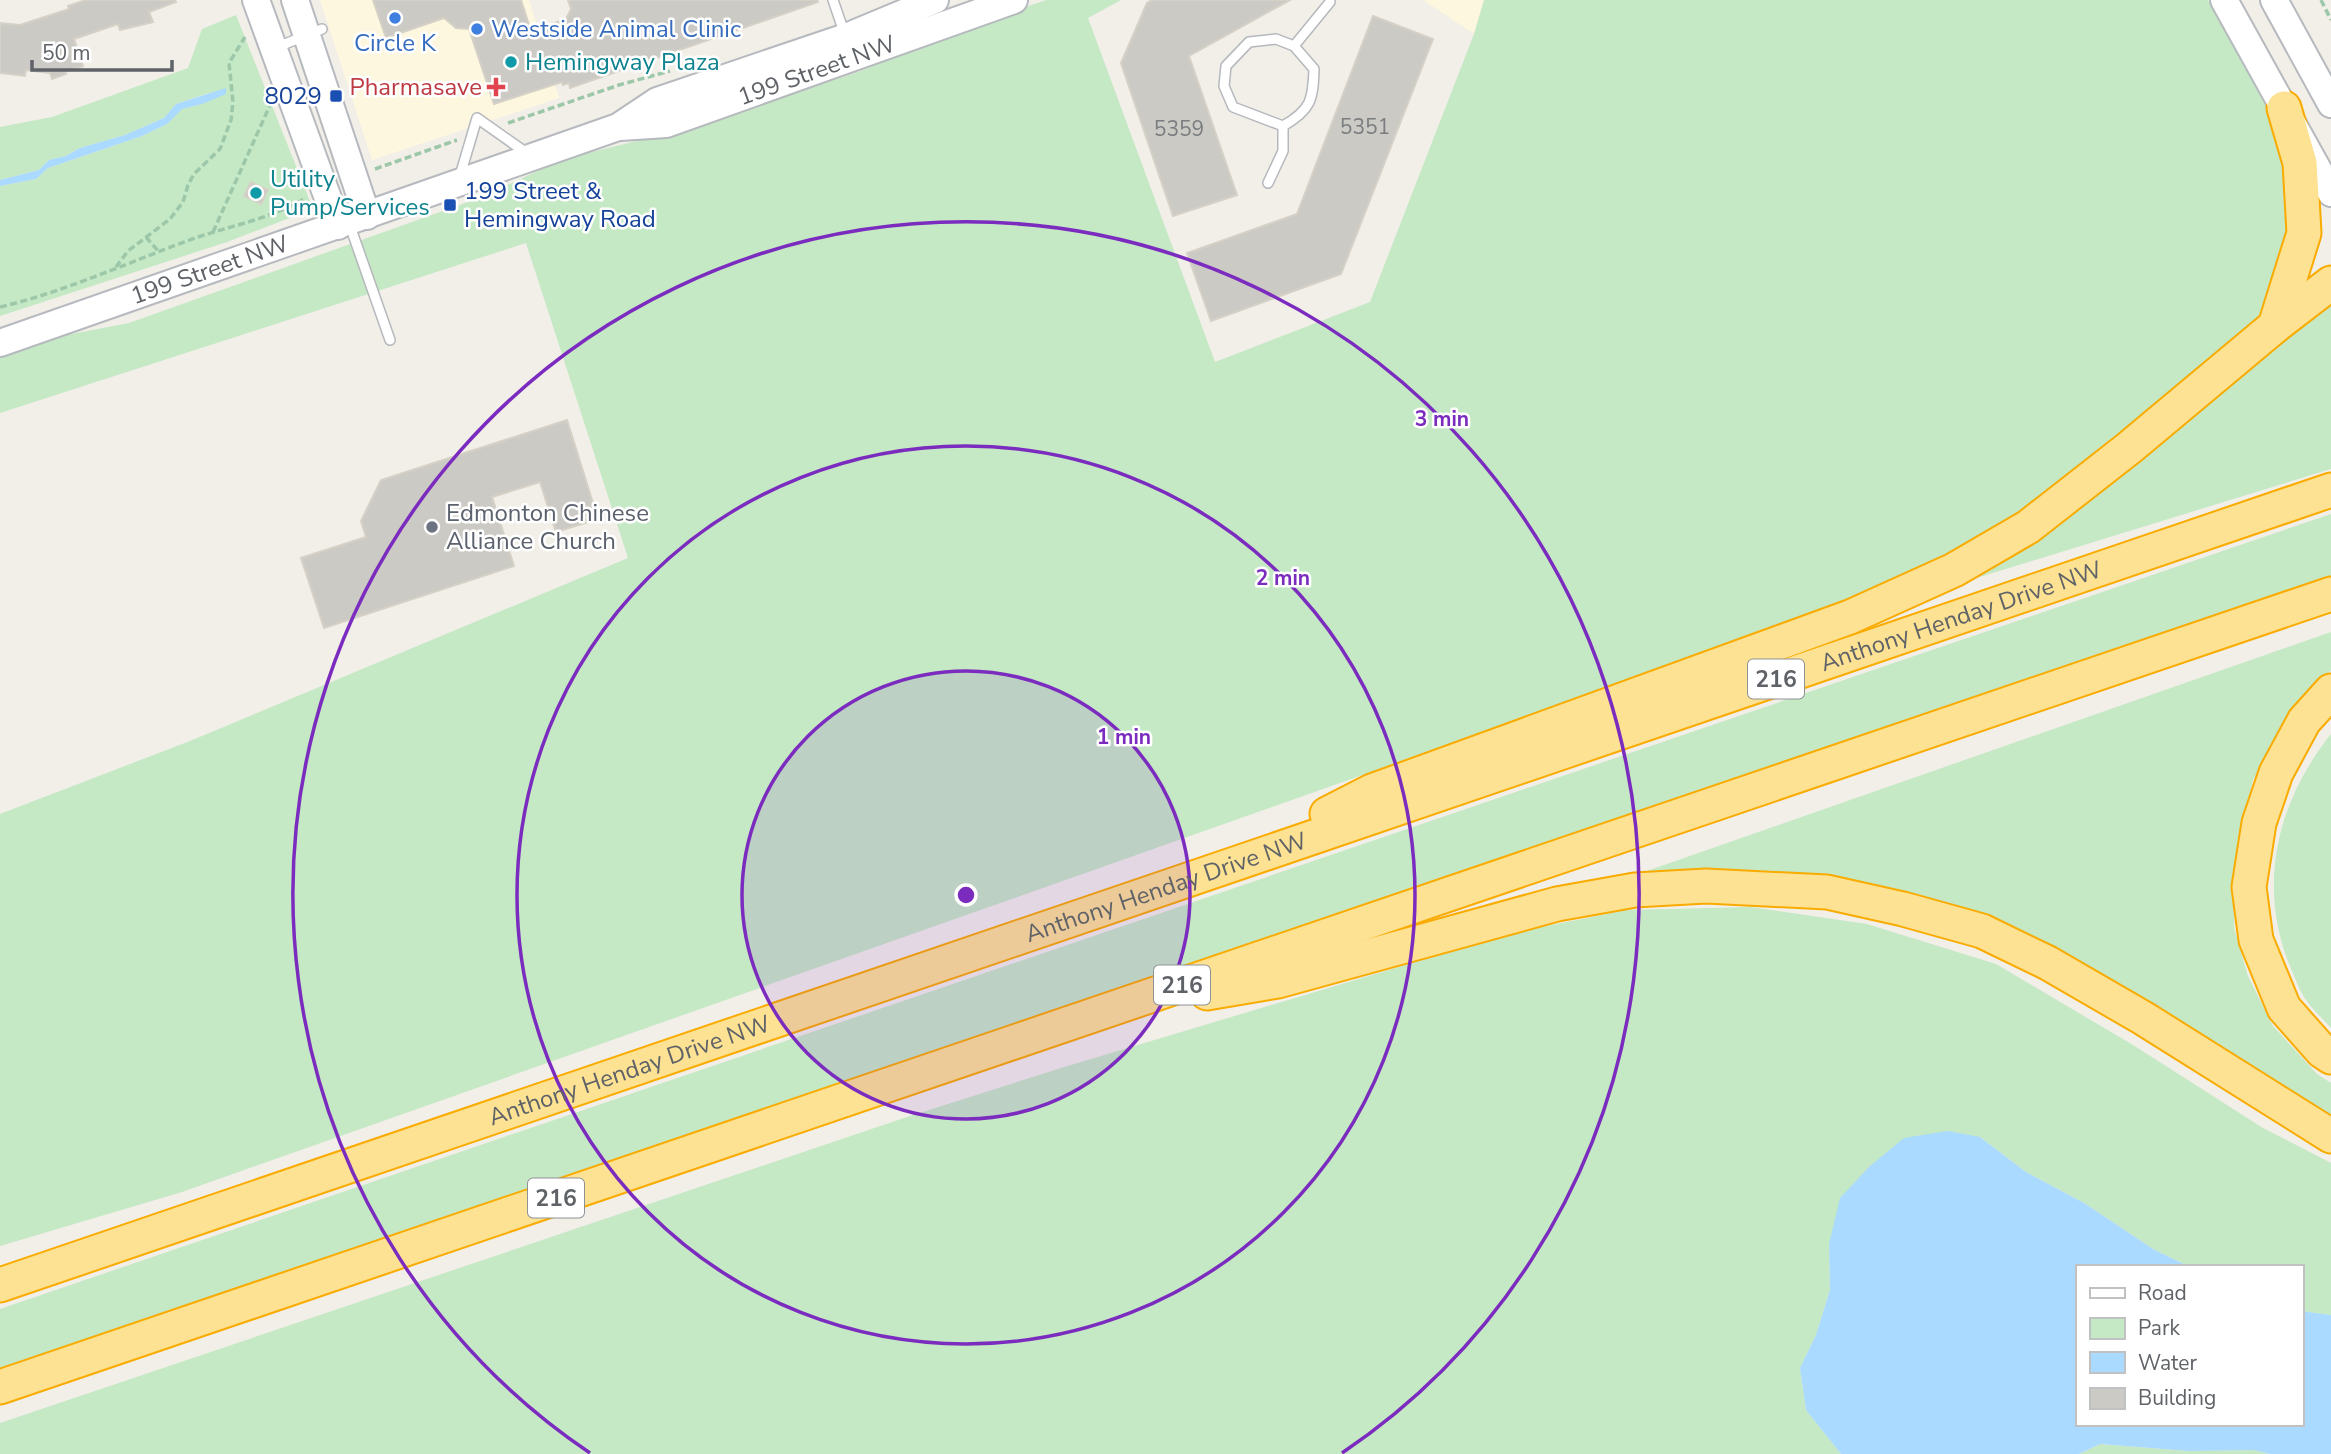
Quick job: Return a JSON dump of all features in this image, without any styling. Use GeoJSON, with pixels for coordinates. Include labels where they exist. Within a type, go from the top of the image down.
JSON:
{"type":"FeatureCollection","features":[{"type":"Feature","properties":{"kind":"highway"},"geometry":{"type":"LineString","coordinates":[[2275,326],[2304,233],[2300,163],[2284,108]]}},
{"type":"Feature","properties":{"kind":"highway"},"geometry":{"type":"LineString","coordinates":[[1222,868],[1372,791],[1850,617],[1954,570],[2028,527],[2129,449],[2275,326],[2331,284]]}},
{"type":"Feature","properties":{"kind":"highway","name":"Anthony Henday Drive NW"},"geometry":{"type":"LineString","coordinates":[[0,1285],[2331,490]]}},
{"type":"Feature","properties":{"kind":"highway","name":"216"},"geometry":{"type":"LineString","coordinates":[[0,1387],[2331,594]]}},
{"type":"Feature","properties":{"kind":"highway"},"geometry":{"type":"LineString","coordinates":[[2331,691],[2304,721],[2276,773],[2259,823],[2249,887],[2256,940],[2284,1008],[2322,1051],[2331,1057]]}},
{"type":"Feature","properties":{"kind":"highway"},"geometry":{"type":"LineString","coordinates":[[1112,1009],[1278,981],[1558,904],[1635,890],[1706,886],[1827,892],[1982,931],[2048,963],[2143,1018],[2331,1136]]}},
{"type":"Feature","properties":{"kind":"main road"},"geometry":{"type":"LineString","coordinates":[[256,0],[325,191],[351,221]]}},
{"type":"Feature","properties":{"kind":"main road"},"geometry":{"type":"LineString","coordinates":[[295,0],[315,32],[356,181],[351,221]]}},
{"type":"Feature","properties":{"kind":"main road","name":"199 Street NW"},"geometry":{"type":"LineString","coordinates":[[849,48],[934,0]]}},
{"type":"Feature","properties":{"kind":"main road","name":"199 Street NW"},"geometry":{"type":"LineString","coordinates":[[0,342],[618,127],[666,124],[849,48],[1014,0]]}},
{"type":"Feature","properties":{"kind":"main road"},"geometry":{"type":"LineString","coordinates":[[2224,0],[2331,193]]}},
{"type":"Feature","properties":{"kind":"main road"},"geometry":{"type":"LineString","coordinates":[[2274,0],[2331,104]]}},
{"type":"Feature","properties":{"kind":"lane"},"geometry":{"type":"LineString","coordinates":[[833,0],[849,48]]}},
{"type":"Feature","properties":{"kind":"lane"},"geometry":{"type":"LineString","coordinates":[[1294,46],[1330,2]]}},
{"type":"Feature","properties":{"kind":"lane"},"geometry":{"type":"LineString","coordinates":[[269,37],[315,32]]}},
{"type":"Feature","properties":{"kind":"lane"},"geometry":{"type":"LineString","coordinates":[[1276,39],[1294,46],[1314,69],[1314,89],[1310,105],[1299,117],[1283,126],[1233,107],[1224,86],[1226,66],[1249,42],[1276,39]]}},
{"type":"Feature","properties":{"kind":"lane"},"geometry":{"type":"LineString","coordinates":[[458,184],[477,118],[532,157]]}},
{"type":"Feature","properties":{"kind":"lane"},"geometry":{"type":"LineString","coordinates":[[1268,183],[1283,151],[1283,126]]}},
{"type":"Feature","properties":{"kind":"lane"},"geometry":{"type":"LineString","coordinates":[[351,221],[390,340]]}},
{"type":"Feature","properties":{"kind":"path"},"geometry":{"type":"LineString","coordinates":[[2321,0],[2331,19]]}},
{"type":"Feature","properties":{"kind":"path"},"geometry":{"type":"LineString","coordinates":[[115,269],[128,251],[170,219],[184,202],[194,174],[220,149],[232,111],[229,63],[245,37],[269,37]]}},
{"type":"Feature","properties":{"kind":"path"},"geometry":{"type":"LineString","coordinates":[[492,129],[619,85],[670,71]]}},
{"type":"Feature","properties":{"kind":"path"},"geometry":{"type":"LineString","coordinates":[[213,232],[271,101]]}},
{"type":"Feature","properties":{"kind":"path"},"geometry":{"type":"LineString","coordinates":[[356,181],[370,171],[471,135]]}},
{"type":"Feature","properties":{"kind":"path"},"geometry":{"type":"LineString","coordinates":[[0,307],[115,269],[213,232],[288,209],[307,197],[325,191]]}},
{"type":"Feature","properties":{"kind":"path"},"geometry":{"type":"LineString","coordinates":[[146,237],[159,252]]}},
{"type":"Feature","properties":{"kind":"shaded area","name":"Hemingway Plaza"},"geometry":{"type":"Polygon","coordinates":[[[320,0],[529,0],[559,98],[372,160],[320,0]]]}},
{"type":"Feature","properties":{"kind":"shaded area"},"geometry":{"type":"Polygon","coordinates":[[[1423,0],[1484,0],[1474,34],[1423,0]]]}},
{"type":"Feature","properties":{"kind":"green space"},"geometry":{"type":"Polygon","coordinates":[[[1046,0],[1121,0],[1088,18],[1215,362],[1370,302],[1474,34],[1484,0],[2208,0],[2276,123],[2294,224],[2277,286],[2250,332],[2026,509],[1974,542],[1872,595],[182,1192],[0,1246],[0,814],[190,741],[628,558],[526,243],[0,413],[0,353],[35,341],[129,323],[482,197],[563,159],[694,127],[858,72],[979,23],[1046,0]]]}},
{"type":"Feature","properties":{"kind":"green space"},"geometry":{"type":"Polygon","coordinates":[[[236,15],[313,209],[227,242],[0,316],[0,186],[36,179],[48,168],[142,136],[167,124],[181,109],[202,104],[209,93],[176,104],[164,118],[125,135],[49,160],[39,170],[0,180],[0,127],[52,117],[188,68],[202,29],[236,15]]]}},
{"type":"Feature","properties":{"kind":"green space"},"geometry":{"type":"Polygon","coordinates":[[[2331,303],[2331,469],[1905,600],[2098,490],[2331,303]]]}},
{"type":"Feature","properties":{"kind":"green space"},"geometry":{"type":"Polygon","coordinates":[[[2331,514],[2331,578],[0,1369],[0,1309],[2331,514]]]}},
{"type":"Feature","properties":{"kind":"green space"},"geometry":{"type":"Polygon","coordinates":[[[2331,632],[2331,670],[2285,727],[2253,780],[2237,850],[2234,928],[2248,976],[2273,1026],[2317,1074],[2331,1083],[2331,1122],[1972,921],[1604,886],[2331,632]]]}},
{"type":"Feature","properties":{"kind":"green space"},"geometry":{"type":"Polygon","coordinates":[[[2331,734],[2331,1028],[2306,1000],[2292,971],[2281,940],[2275,909],[2274,878],[2277,847],[2285,817],[2297,788],[2331,734]]]}},
{"type":"Feature","properties":{"kind":"green space"},"geometry":{"type":"Polygon","coordinates":[[[1750,907],[1867,924],[1996,964],[2133,1045],[2263,1128],[2331,1163],[2331,1315],[2303,1311],[2303,1265],[2186,1265],[2153,1249],[2084,1203],[2026,1172],[1980,1137],[1829,1244],[1830,1290],[1816,1335],[1800,1368],[1806,1410],[1841,1454],[0,1454],[0,1423],[907,1117],[1512,933],[1627,910],[1750,907]]]}},
{"type":"Feature","properties":{"kind":"green space"},"geometry":{"type":"Polygon","coordinates":[[[2100,1444],[2189,1451],[2254,1450],[2270,1454],[2079,1454],[2100,1444]]]}},
{"type":"Feature","properties":{"kind":"water"},"geometry":{"type":"Polygon","coordinates":[[[226,88],[226,94],[182,109],[167,124],[142,136],[48,168],[36,179],[0,186],[0,180],[39,170],[49,160],[125,135],[164,118],[176,104],[226,88]]]}},
{"type":"Feature","properties":{"kind":"water"},"geometry":{"type":"Polygon","coordinates":[[[1948,1131],[1980,1137],[2026,1172],[2084,1203],[2153,1249],[2186,1265],[2076,1265],[2076,1426],[2303,1426],[2303,1311],[2331,1315],[2331,1454],[2270,1454],[2254,1450],[2189,1451],[2100,1444],[2079,1454],[1841,1454],[1806,1410],[1800,1368],[1816,1335],[1830,1290],[1829,1244],[1840,1198],[1870,1166],[1904,1138],[1948,1131]]]}},
{"type":"Feature","properties":{"kind":"building"},"geometry":{"type":"Polygon","coordinates":[[[86,0],[176,2],[149,12],[153,22],[120,30],[118,24],[74,39],[83,66],[65,72],[66,74],[52,79],[50,73],[26,70],[25,76],[0,73],[0,23],[20,25],[69,9],[68,6],[86,0]]]}},
{"type":"Feature","properties":{"kind":"building"},"geometry":{"type":"Polygon","coordinates":[[[373,0],[521,0],[531,31],[566,19],[571,9],[568,0],[818,2],[570,88],[569,83],[563,85],[562,82],[494,104],[469,29],[456,28],[444,18],[386,38],[373,0]]]}},
{"type":"Feature","properties":{"kind":"building"},"geometry":{"type":"Polygon","coordinates":[[[1152,0],[1290,0],[1189,56],[1237,195],[1173,216],[1121,63],[1147,3],[1152,0]]]}},
{"type":"Feature","properties":{"kind":"building"},"geometry":{"type":"Polygon","coordinates":[[[1373,16],[1433,39],[1341,274],[1211,321],[1187,253],[1297,214],[1373,16]]]}},
{"type":"Feature","properties":{"kind":"building","name":"Utility Pump/Services"},"geometry":{"type":"Polygon","coordinates":[[[251,182],[268,190],[261,204],[244,196],[251,182]]]}},
{"type":"Feature","properties":{"kind":"building","name":"Edmonton Chinese Alliance Church"},"geometry":{"type":"Polygon","coordinates":[[[567,420],[598,519],[556,532],[540,482],[492,497],[514,566],[324,628],[301,558],[366,537],[361,521],[381,480],[567,420]]]}},
{"type":"Feature","properties":{"kind":"place","name":"Circle K"},"geometry":{"type":"Point","coordinates":[395,18]}},
{"type":"Feature","properties":{"kind":"place","name":"Westside Animal Clinic"},"geometry":{"type":"Point","coordinates":[477,29]}},
{"type":"Feature","properties":{"kind":"place","name":"Hemingway Plaza"},"geometry":{"type":"Point","coordinates":[511,62]}},
{"type":"Feature","properties":{"kind":"place","name":"Pharmasave"},"geometry":{"type":"Point","coordinates":[496,87]}},
{"type":"Feature","properties":{"kind":"place","name":"8029"},"geometry":{"type":"Point","coordinates":[336,96]}},
{"type":"Feature","properties":{"kind":"place","name":"Utility Pump/Services"},"geometry":{"type":"Point","coordinates":[256,193]}},
{"type":"Feature","properties":{"kind":"place","name":"199 Street & Hemingway Road"},"geometry":{"type":"Point","coordinates":[450,205]}},
{"type":"Feature","properties":{"kind":"place","name":"Edmonton Chinese Alliance Church"},"geometry":{"type":"Point","coordinates":[432,527]}}]}
